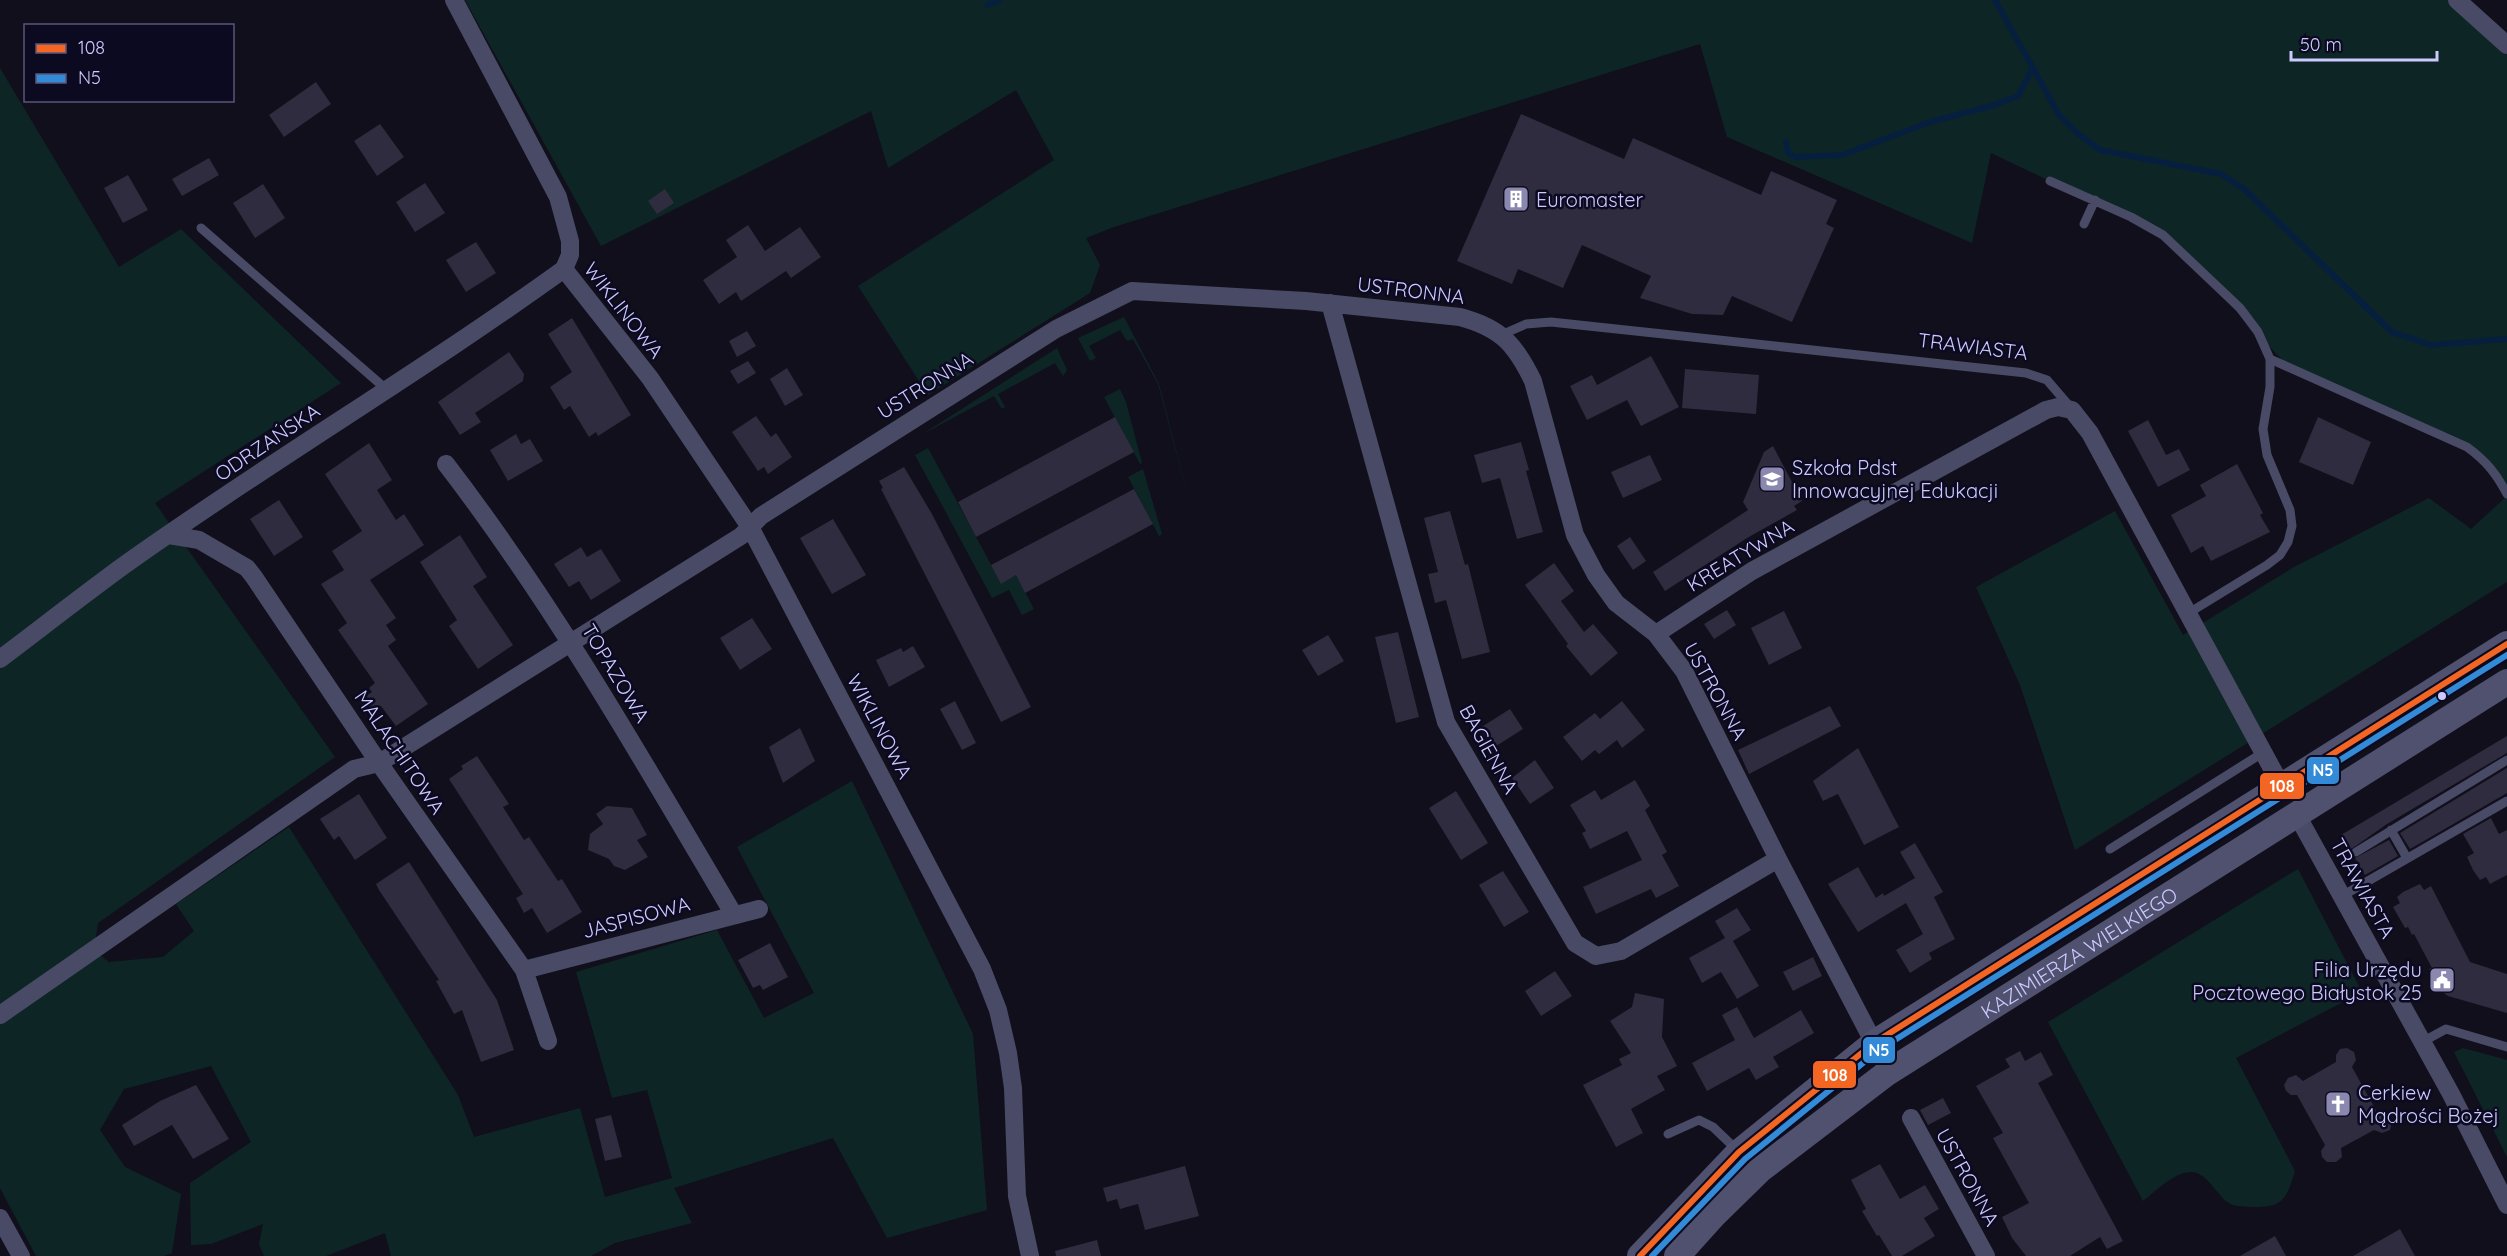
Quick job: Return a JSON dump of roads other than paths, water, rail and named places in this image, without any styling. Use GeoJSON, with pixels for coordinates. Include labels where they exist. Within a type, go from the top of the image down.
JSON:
{"type":"FeatureCollection","features":[{"type":"Feature","properties":{"kind":"main road","name":"KAZIMIERZA WIELKIEGO"},"geometry":{"type":"LineString","coordinates":[[1640,1256],[1739,1152],[1874,1043],[2281,785],[2504,668]]}},
{"type":"Feature","properties":{"kind":"main road","name":"KAZIMIERZA WIELKIEGO"},"geometry":{"type":"LineString","coordinates":[[1677,1256],[1713,1216],[1760,1170],[1887,1073],[2297,815],[2504,668]]}},
{"type":"Feature","properties":{"kind":"street"},"geometry":{"type":"LineString","coordinates":[[454,0],[558,197],[570,241],[570,255],[564,270]]}},
{"type":"Feature","properties":{"kind":"street"},"geometry":{"type":"LineString","coordinates":[[2457,0],[2507,45]]}},
{"type":"Feature","properties":{"kind":"street","name":"ODRZAŃSKA"},"geometry":{"type":"LineString","coordinates":[[0,659],[123,566],[386,389],[488,324],[564,270]]}},
{"type":"Feature","properties":{"kind":"street","name":"WIKLINOWA"},"geometry":{"type":"LineString","coordinates":[[564,270],[650,378],[750,527],[982,969],[998,1010],[1008,1053],[1013,1088],[1017,1196],[1030,1256]]}},
{"type":"Feature","properties":{"kind":"street","name":"USTRONNA"},"geometry":{"type":"LineString","coordinates":[[0,1015],[354,770],[380,763],[741,536],[761,516],[1056,329],[1132,291],[1330,303],[1460,317],[1484,324],[1501,335],[1524,362],[1533,381],[1575,535],[1596,575],[1616,603],[1656,634],[1684,671],[1778,859],[1874,1043]]}},
{"type":"Feature","properties":{"kind":"street","name":"BAGIENNA"},"geometry":{"type":"LineString","coordinates":[[1330,303],[1446,722],[1575,943],[1596,957],[1621,951],[1778,859]]}},
{"type":"Feature","properties":{"kind":"street","name":"KREATYWNA"},"geometry":{"type":"LineString","coordinates":[[1656,634],[1752,570],[2046,410],[2058,407],[2072,410]]}},
{"type":"Feature","properties":{"kind":"street","name":"TRAWIASTA"},"geometry":{"type":"LineString","coordinates":[[2072,410],[2090,433],[2281,785]]}},
{"type":"Feature","properties":{"kind":"street","name":"TOPAZOWA"},"geometry":{"type":"LineString","coordinates":[[447,464],[489,520],[571,641],[734,915]]}},
{"type":"Feature","properties":{"kind":"street","name":"MALACHITOWA"},"geometry":{"type":"LineString","coordinates":[[169,535],[199,540],[247,568],[524,969],[548,1041]]}},
{"type":"Feature","properties":{"kind":"street","name":"TRAWIASTA"},"geometry":{"type":"LineString","coordinates":[[2297,815],[2422,1042],[2507,1205]]}},
{"type":"Feature","properties":{"kind":"street","name":"JASPISOWA"},"geometry":{"type":"LineString","coordinates":[[524,969],[759,909]]}},
{"type":"Feature","properties":{"kind":"street","name":"USTRONNA"},"geometry":{"type":"LineString","coordinates":[[1911,1119],[1986,1256]]}},
{"type":"Feature","properties":{"kind":"street"},"geometry":{"type":"LineString","coordinates":[[0,1218],[21,1256]]}},
{"type":"Feature","properties":{"kind":"lane"},"geometry":{"type":"LineString","coordinates":[[2050,181],[2096,200],[2163,235],[2240,308],[2258,332],[2270,359],[2270,387],[2263,429],[2266,455],[2290,510],[2292,526],[2288,542],[2280,555],[2267,565],[2187,614]]}},
{"type":"Feature","properties":{"kind":"lane"},"geometry":{"type":"LineString","coordinates":[[2084,224],[2096,200]]}},
{"type":"Feature","properties":{"kind":"lane"},"geometry":{"type":"LineString","coordinates":[[201,228],[386,389]]}},
{"type":"Feature","properties":{"kind":"lane","name":"TRAWIASTA"},"geometry":{"type":"LineString","coordinates":[[1501,335],[1526,324],[1551,322],[2026,373],[2047,380],[2072,410]]}},
{"type":"Feature","properties":{"kind":"lane"},"geometry":{"type":"LineString","coordinates":[[2270,359],[2467,447],[2486,461],[2496,473],[2507,494]]}},
{"type":"Feature","properties":{"kind":"lane"},"geometry":{"type":"LineString","coordinates":[[2110,849],[2264,752]]}},
{"type":"Feature","properties":{"kind":"lane"},"geometry":{"type":"LineString","coordinates":[[2356,852],[2507,760]]}},
{"type":"Feature","properties":{"kind":"lane"},"geometry":{"type":"LineString","coordinates":[[2342,896],[2507,801]]}},
{"type":"Feature","properties":{"kind":"lane"},"geometry":{"type":"LineString","coordinates":[[2391,830],[2407,858]]}},
{"type":"Feature","properties":{"kind":"lane"},"geometry":{"type":"LineString","coordinates":[[2422,1042],[2446,1029],[2507,1047]]}},
{"type":"Feature","properties":{"kind":"lane"},"geometry":{"type":"LineString","coordinates":[[1668,1134],[1699,1120],[1713,1127],[1739,1152]]}},
{"type":"Feature","properties":{"kind":"waterway"},"geometry":{"type":"LineString","coordinates":[[987,5],[1000,0]]}},
{"type":"Feature","properties":{"kind":"waterway"},"geometry":{"type":"LineString","coordinates":[[1995,0],[2059,115],[2077,133],[2100,150],[2221,174],[2243,188],[2392,332],[2431,345],[2507,339]]}},
{"type":"Feature","properties":{"kind":"waterway"},"geometry":{"type":"LineString","coordinates":[[1786,142],[1788,153],[1795,157],[1842,155],[1930,122],[1991,106],[2018,96],[2033,68]]}},
{"type":"Feature","properties":{"kind":"place","name":"Euromaster"},"geometry":{"type":"Point","coordinates":[1516,199]}},
{"type":"Feature","properties":{"kind":"place","name":"Szkoła Pdst Innowacyjnej Edukacji"},"geometry":{"type":"Point","coordinates":[1772,479]}},
{"type":"Feature","properties":{"kind":"place","name":"Filia Urzędu Pocztowego Białystok 25"},"geometry":{"type":"Point","coordinates":[2442,980]}},
{"type":"Feature","properties":{"kind":"place","name":"Cerkiew Mądrości Bożej"},"geometry":{"type":"Point","coordinates":[2338,1104]}}]}
